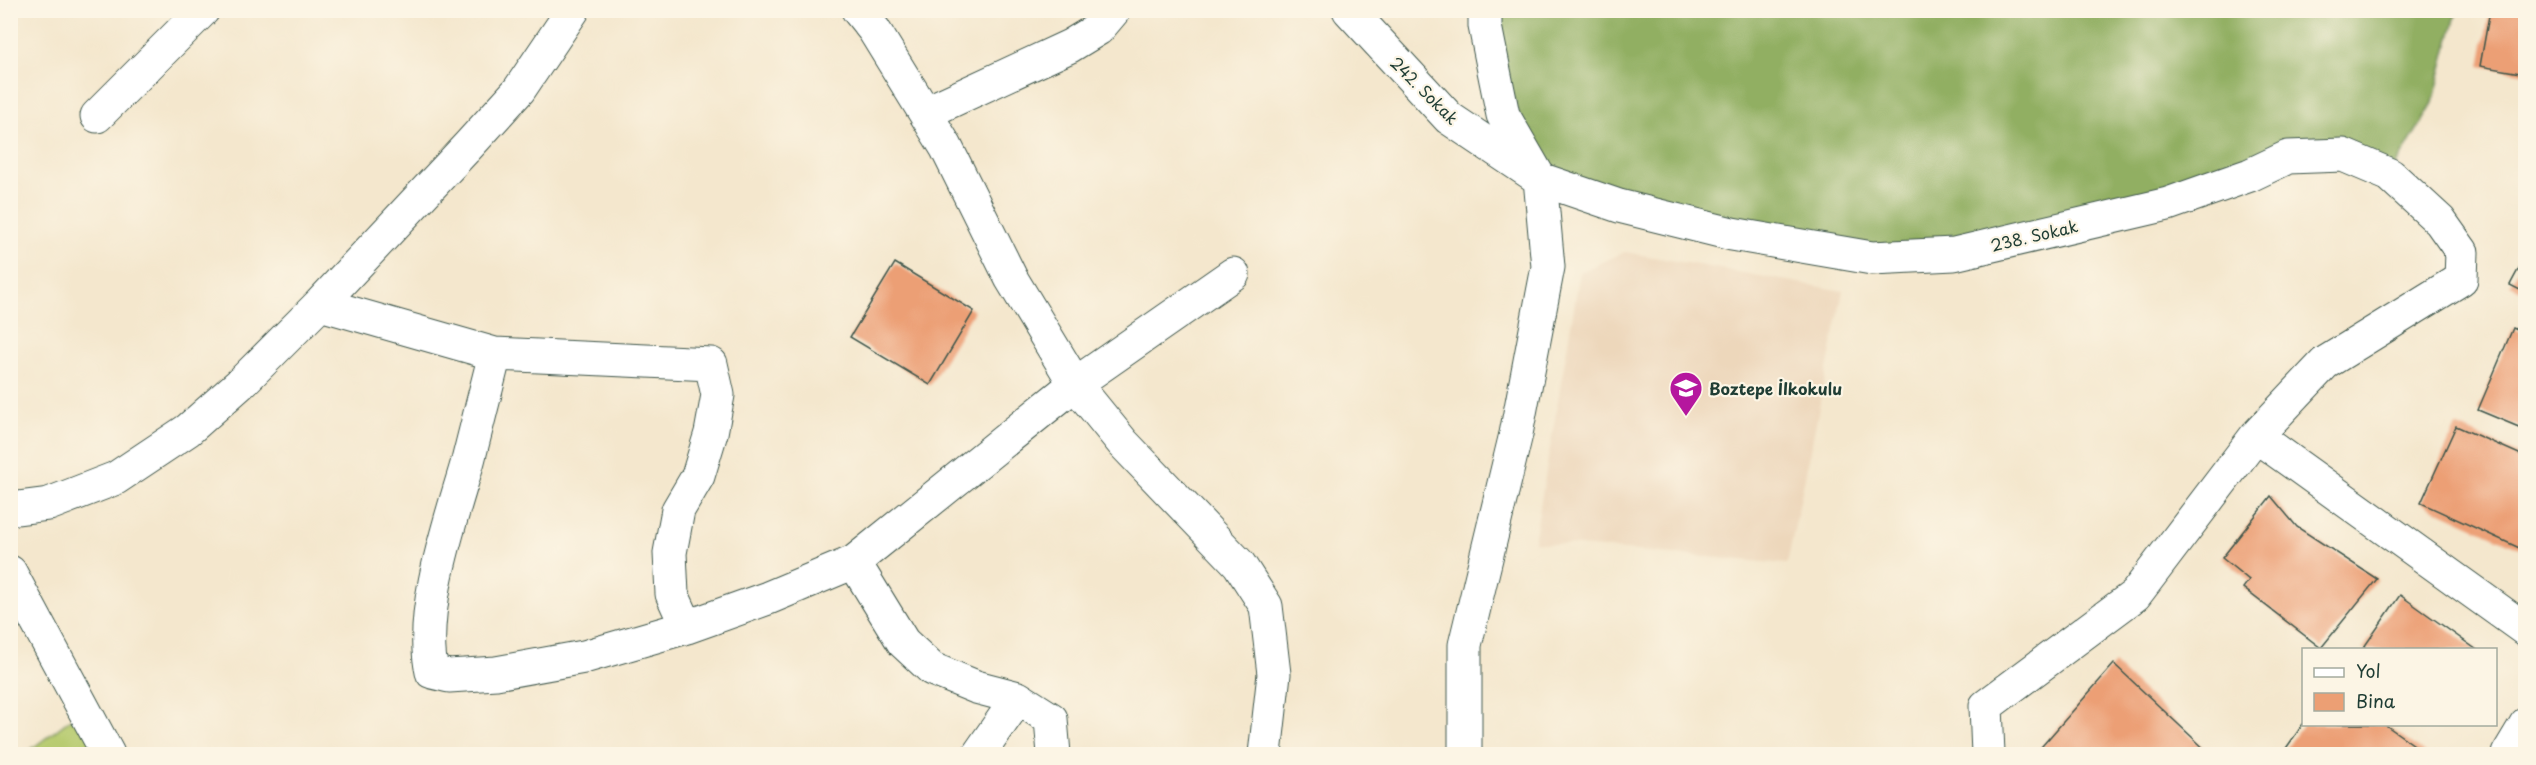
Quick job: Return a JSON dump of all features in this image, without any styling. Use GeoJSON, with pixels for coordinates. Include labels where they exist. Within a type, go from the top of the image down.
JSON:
{"type":"FeatureCollection","features":[{"type":"Feature","properties":{"kind":"street"},"geometry":{"type":"LineString","coordinates":[[97,116],[203,10]]}},
{"type":"Feature","properties":{"kind":"street"},"geometry":{"type":"LineString","coordinates":[[10,509],[49,504],[116,478],[188,430],[240,383],[320,304],[519,90],[573,10]]}},
{"type":"Feature","properties":{"kind":"street"},"geometry":{"type":"LineString","coordinates":[[858,10],[874,30],[946,147],[1011,278],[1075,384],[1123,443],[1239,564],[1266,606],[1274,674],[1265,754]]}},
{"type":"Feature","properties":{"kind":"street"},"geometry":{"type":"LineString","coordinates":[[925,113],[1070,46],[1098,29],[1114,10]]}},
{"type":"Feature","properties":{"kind":"street","name":"242. Sokak"},"geometry":{"type":"LineString","coordinates":[[1349,10],[1449,118],[1540,179]]}},
{"type":"Feature","properties":{"kind":"street"},"geometry":{"type":"LineString","coordinates":[[1465,754],[1465,645],[1516,434],[1548,267],[1540,179],[1503,115],[1485,26],[1485,10]]}},
{"type":"Feature","properties":{"kind":"street","name":"238. Sokak"},"geometry":{"type":"LineString","coordinates":[[1540,179],[1619,206],[1731,234],[1872,258],[1954,254],[2168,204],[2250,175],[2288,157],[2343,155],[2390,175],[2440,220],[2462,252],[2461,279],[2325,363],[2256,436]]}},
{"type":"Feature","properties":{"kind":"street"},"geometry":{"type":"LineString","coordinates":[[495,354],[446,538],[431,608],[428,656],[432,672],[449,676],[496,673],[584,657],[687,627],[768,598],[854,562],[1075,384],[1233,273]]}},
{"type":"Feature","properties":{"kind":"street"},"geometry":{"type":"LineString","coordinates":[[320,304],[495,354],[711,364],[718,395],[711,433],[698,476],[678,510],[670,553],[672,594],[687,627]]}},
{"type":"Feature","properties":{"kind":"street"},"geometry":{"type":"LineString","coordinates":[[1988,754],[1986,706],[2135,595],[2256,436],[2526,630]]}},
{"type":"Feature","properties":{"kind":"street"},"geometry":{"type":"LineString","coordinates":[[854,562],[903,642],[932,669],[976,687],[1018,698],[1051,719],[1054,754]]}},
{"type":"Feature","properties":{"kind":"street"},"geometry":{"type":"LineString","coordinates":[[10,572],[108,754]]}},
{"type":"Feature","properties":{"kind":"street"},"geometry":{"type":"LineString","coordinates":[[979,754],[1018,698]]}},
{"type":"Feature","properties":{"kind":"street"},"geometry":{"type":"LineString","coordinates":[[2508,754],[2526,724]]}},
{"type":"Feature","properties":{"kind":"shaded area","name":"Boztepe İlkokulu"},"geometry":{"type":"Polygon","coordinates":[[[1625,252],[1843,291],[1787,564],[1534,542],[1580,272],[1625,252]]]}},
{"type":"Feature","properties":{"kind":"green space"},"geometry":{"type":"Polygon","coordinates":[[[1485,11],[2457,11],[2433,103],[2390,175],[2343,155],[1872,258],[1540,179],[1485,11]]]}},
{"type":"Feature","properties":{"kind":"green space"},"geometry":{"type":"Polygon","coordinates":[[[84,709],[108,754],[25,754],[84,709]]]}},
{"type":"Feature","properties":{"kind":"building"},"geometry":{"type":"Polygon","coordinates":[[[2490,10],[2526,10],[2526,74],[2480,66],[2490,10]]]}},
{"type":"Feature","properties":{"kind":"building"},"geometry":{"type":"Polygon","coordinates":[[[2526,255],[2526,293],[2510,285],[2526,255]]]}},
{"type":"Feature","properties":{"kind":"building"},"geometry":{"type":"Polygon","coordinates":[[[895,263],[974,311],[930,385],[850,337],[895,263]]]}},
{"type":"Feature","properties":{"kind":"building"},"geometry":{"type":"Polygon","coordinates":[[[2513,328],[2526,334],[2526,430],[2478,410],[2513,328]]]}},
{"type":"Feature","properties":{"kind":"building"},"geometry":{"type":"Polygon","coordinates":[[[2456,426],[2526,457],[2526,551],[2421,503],[2456,426]]]}},
{"type":"Feature","properties":{"kind":"building"},"geometry":{"type":"Polygon","coordinates":[[[2271,496],[2297,527],[2377,579],[2321,648],[2243,588],[2249,580],[2222,558],[2271,496]]]}},
{"type":"Feature","properties":{"kind":"building"},"geometry":{"type":"Polygon","coordinates":[[[2400,595],[2474,648],[2363,648],[2400,595]]]}},
{"type":"Feature","properties":{"kind":"building"},"geometry":{"type":"Polygon","coordinates":[[[2114,664],[2210,754],[2035,754],[2114,664]]]}},
{"type":"Feature","properties":{"kind":"building"},"geometry":{"type":"Polygon","coordinates":[[[2302,725],[2387,726],[2427,754],[2282,754],[2302,725]]]}},
{"type":"Feature","properties":{"kind":"place","name":"Boztepe İlkokulu"},"geometry":{"type":"Point","coordinates":[1686,417]}}]}
